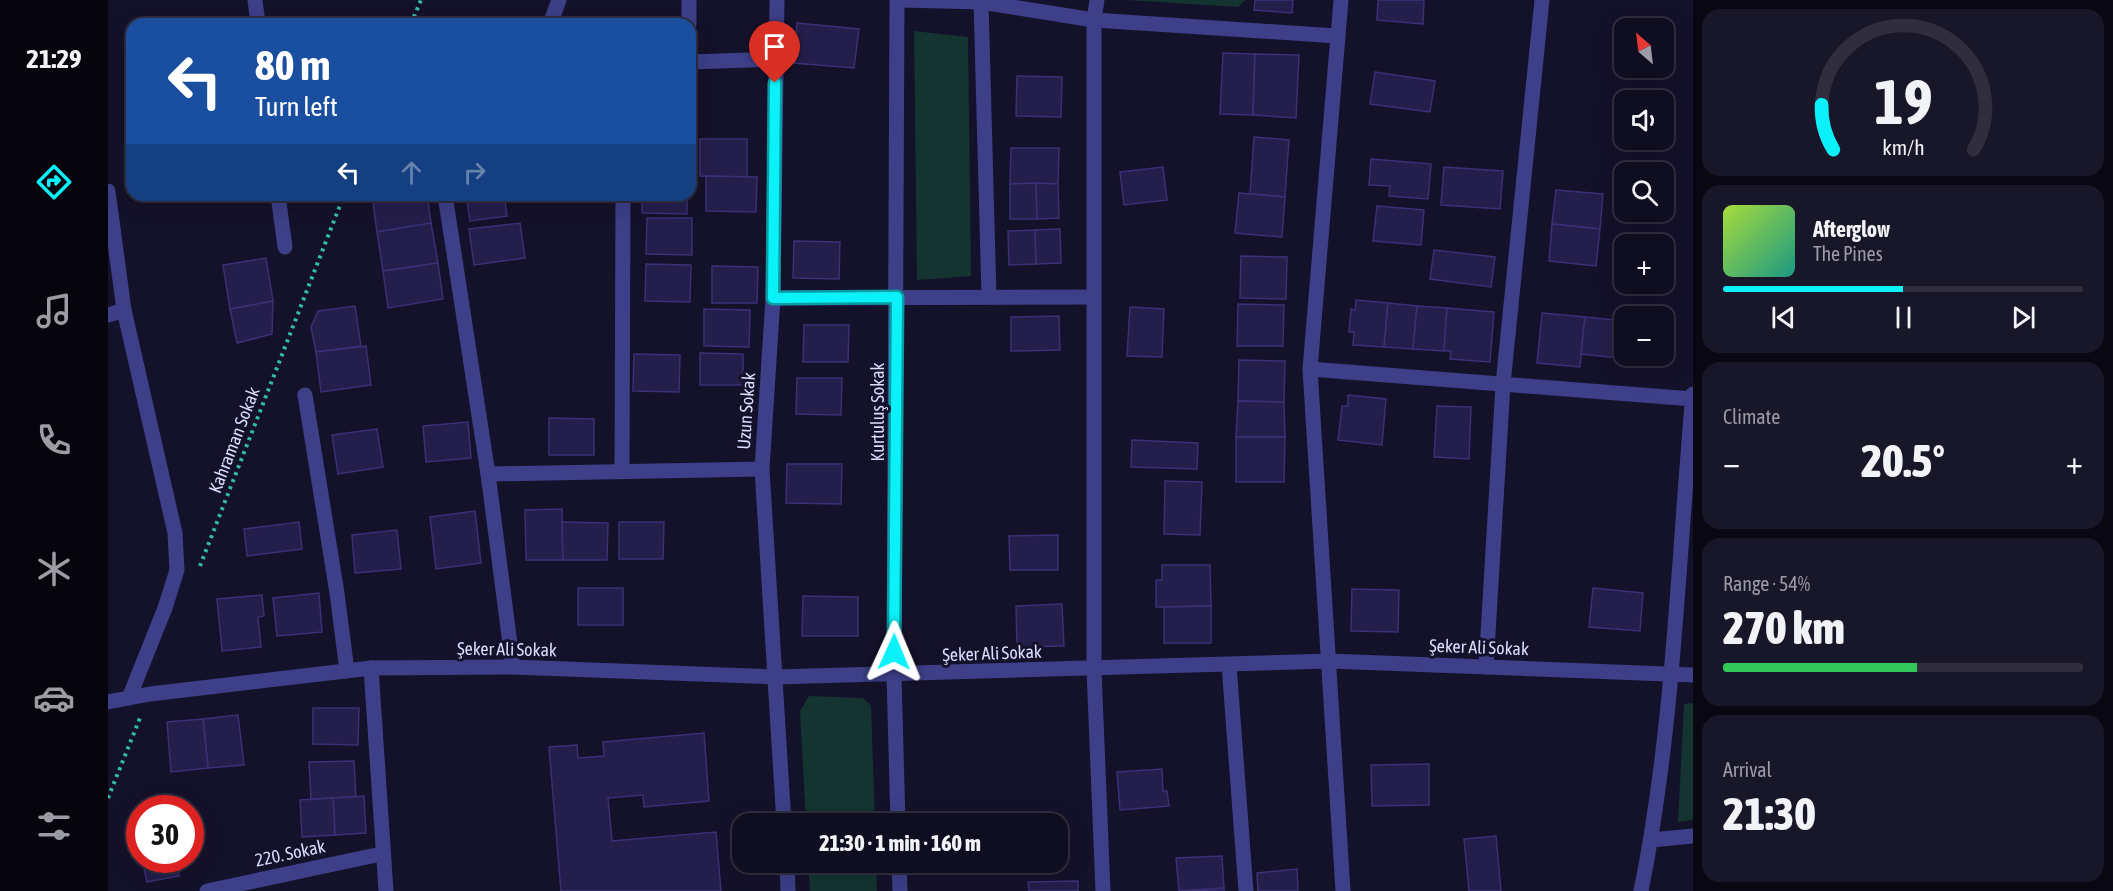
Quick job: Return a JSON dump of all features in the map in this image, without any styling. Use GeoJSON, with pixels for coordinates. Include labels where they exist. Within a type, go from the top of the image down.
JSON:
{"type":"FeatureCollection","features":[{"type":"Feature","properties":{"kind":"street"},"geometry":{"type":"LineString","coordinates":[[255,0],[257,18]]}},
{"type":"Feature","properties":{"kind":"street"},"geometry":{"type":"LineString","coordinates":[[552,18],[559,0]]}},
{"type":"Feature","properties":{"kind":"street"},"geometry":{"type":"LineString","coordinates":[[689,0],[689,18]]}},
{"type":"Feature","properties":{"kind":"street","name":"Uzun Sokak"},"geometry":{"type":"LineString","coordinates":[[777,0],[773,298],[762,469],[783,813]]}},
{"type":"Feature","properties":{"kind":"street"},"geometry":{"type":"LineString","coordinates":[[898,0],[981,3],[1094,21],[1337,36]]}},
{"type":"Feature","properties":{"kind":"street","name":"Kurtuluş Sokak"},"geometry":{"type":"LineString","coordinates":[[898,0],[894,675],[898,813]]}},
{"type":"Feature","properties":{"kind":"street"},"geometry":{"type":"LineString","coordinates":[[1097,0],[1094,21],[1093,297],[1095,670],[1103,891]]}},
{"type":"Feature","properties":{"kind":"street"},"geometry":{"type":"LineString","coordinates":[[1341,0],[1310,369],[1343,891]]}},
{"type":"Feature","properties":{"kind":"street"},"geometry":{"type":"LineString","coordinates":[[1486,667],[1503,384],[1542,0]]}},
{"type":"Feature","properties":{"kind":"street"},"geometry":{"type":"LineString","coordinates":[[981,3],[989,297]]}},
{"type":"Feature","properties":{"kind":"street"},"geometry":{"type":"LineString","coordinates":[[696,62],[776,59]]}},
{"type":"Feature","properties":{"kind":"street"},"geometry":{"type":"LineString","coordinates":[[108,190],[124,310],[175,533],[177,570],[165,608],[129,698]]}},
{"type":"Feature","properties":{"kind":"street"},"geometry":{"type":"LineString","coordinates":[[279,201],[285,247]]}},
{"type":"Feature","properties":{"kind":"street"},"geometry":{"type":"LineString","coordinates":[[446,201],[488,474],[513,667]]}},
{"type":"Feature","properties":{"kind":"street"},"geometry":{"type":"LineString","coordinates":[[622,471],[623,201]]}},
{"type":"Feature","properties":{"kind":"street"},"geometry":{"type":"LineString","coordinates":[[773,298],[1093,297]]}},
{"type":"Feature","properties":{"kind":"street"},"geometry":{"type":"LineString","coordinates":[[108,315],[124,310]]}},
{"type":"Feature","properties":{"kind":"street"},"geometry":{"type":"LineString","coordinates":[[1310,369],[1693,399]]}},
{"type":"Feature","properties":{"kind":"street"},"geometry":{"type":"LineString","coordinates":[[1641,891],[1651,840],[1670,676],[1693,394]]}},
{"type":"Feature","properties":{"kind":"street"},"geometry":{"type":"LineString","coordinates":[[306,395],[347,671]]}},
{"type":"Feature","properties":{"kind":"street"},"geometry":{"type":"LineString","coordinates":[[488,474],[762,469]]}},
{"type":"Feature","properties":{"kind":"street","name":"Şeker Ali Sokak"},"geometry":{"type":"LineString","coordinates":[[108,702],[150,694],[370,668],[513,667],[776,677],[1095,670],[1329,661],[1670,676],[1693,675]]}},
{"type":"Feature","properties":{"kind":"street"},"geometry":{"type":"LineString","coordinates":[[1229,665],[1246,891]]}},
{"type":"Feature","properties":{"kind":"street"},"geometry":{"type":"LineString","coordinates":[[370,668],[381,854],[386,891]]}},
{"type":"Feature","properties":{"kind":"street"},"geometry":{"type":"LineString","coordinates":[[1651,840],[1693,836]]}},
{"type":"Feature","properties":{"kind":"street","name":"220. Sokak"},"geometry":{"type":"LineString","coordinates":[[207,891],[381,854]]}},
{"type":"Feature","properties":{"kind":"street"},"geometry":{"type":"LineString","coordinates":[[787,873],[788,891]]}},
{"type":"Feature","properties":{"kind":"street"},"geometry":{"type":"LineString","coordinates":[[899,873],[900,891]]}},
{"type":"Feature","properties":{"kind":"path"},"geometry":{"type":"LineString","coordinates":[[414,18],[421,0]]}},
{"type":"Feature","properties":{"kind":"path","name":"Kahraman Sokak"},"geometry":{"type":"LineString","coordinates":[[197,572],[342,201]]}},
{"type":"Feature","properties":{"kind":"path"},"geometry":{"type":"LineString","coordinates":[[108,798],[150,694]]}},
{"type":"Feature","properties":{"kind":"green space"},"geometry":{"type":"Polygon","coordinates":[[[1126,0],[1245,0],[1238,7],[1126,0]]]}},
{"type":"Feature","properties":{"kind":"green space"},"geometry":{"type":"Polygon","coordinates":[[[914,31],[968,37],[971,276],[917,280],[914,31]]]}},
{"type":"Feature","properties":{"kind":"green space"},"geometry":{"type":"Polygon","coordinates":[[[809,696],[863,698],[871,706],[875,813],[805,813],[800,711],[809,696]]]}},
{"type":"Feature","properties":{"kind":"green space"},"geometry":{"type":"Polygon","coordinates":[[[1693,703],[1693,820],[1678,822],[1684,704],[1693,703]]]}},
{"type":"Feature","properties":{"kind":"green space"},"geometry":{"type":"Polygon","coordinates":[[[809,873],[876,873],[877,891],[810,891],[809,873]]]}},
{"type":"Feature","properties":{"kind":"building"},"geometry":{"type":"Polygon","coordinates":[[[1255,0],[1293,0],[1292,13],[1254,10],[1255,0]]]}},
{"type":"Feature","properties":{"kind":"building"},"geometry":{"type":"Polygon","coordinates":[[[1378,0],[1424,0],[1423,24],[1377,20],[1378,0]]]}},
{"type":"Feature","properties":{"kind":"building"},"geometry":{"type":"Polygon","coordinates":[[[797,23],[859,29],[854,68],[793,63],[797,23]]]}},
{"type":"Feature","properties":{"kind":"building"},"geometry":{"type":"Polygon","coordinates":[[[1223,53],[1255,54],[1253,115],[1220,114],[1223,53]]]}},
{"type":"Feature","properties":{"kind":"building"},"geometry":{"type":"Polygon","coordinates":[[[1255,54],[1299,55],[1296,118],[1253,115],[1255,54]]]}},
{"type":"Feature","properties":{"kind":"building"},"geometry":{"type":"Polygon","coordinates":[[[1375,72],[1435,81],[1430,112],[1370,104],[1375,72]]]}},
{"type":"Feature","properties":{"kind":"building"},"geometry":{"type":"Polygon","coordinates":[[[1017,76],[1062,77],[1061,117],[1016,116],[1017,76]]]}},
{"type":"Feature","properties":{"kind":"building"},"geometry":{"type":"Polygon","coordinates":[[[1254,137],[1289,140],[1285,197],[1250,194],[1254,137]]]}},
{"type":"Feature","properties":{"kind":"building"},"geometry":{"type":"Polygon","coordinates":[[[700,139],[747,139],[747,177],[700,176],[700,139]]]}},
{"type":"Feature","properties":{"kind":"building"},"geometry":{"type":"Polygon","coordinates":[[[1011,148],[1059,148],[1058,184],[1010,184],[1011,148]]]}},
{"type":"Feature","properties":{"kind":"building"},"geometry":{"type":"Polygon","coordinates":[[[1371,159],[1431,164],[1428,199],[1389,196],[1390,186],[1369,185],[1371,159]]]}},
{"type":"Feature","properties":{"kind":"building"},"geometry":{"type":"Polygon","coordinates":[[[1163,167],[1167,200],[1124,205],[1120,172],[1163,167]]]}},
{"type":"Feature","properties":{"kind":"building"},"geometry":{"type":"Polygon","coordinates":[[[1444,167],[1503,171],[1500,209],[1441,205],[1444,167]]]}},
{"type":"Feature","properties":{"kind":"building"},"geometry":{"type":"Polygon","coordinates":[[[706,176],[757,177],[756,212],[706,211],[706,176]]]}},
{"type":"Feature","properties":{"kind":"building"},"geometry":{"type":"Polygon","coordinates":[[[1036,183],[1037,219],[1010,219],[1010,184],[1036,183]]]}},
{"type":"Feature","properties":{"kind":"building"},"geometry":{"type":"Polygon","coordinates":[[[1036,183],[1058,184],[1059,218],[1037,219],[1036,183]]]}},
{"type":"Feature","properties":{"kind":"building"},"geometry":{"type":"Polygon","coordinates":[[[1556,190],[1603,194],[1600,229],[1552,224],[1556,190]]]}},
{"type":"Feature","properties":{"kind":"building"},"geometry":{"type":"Polygon","coordinates":[[[1239,193],[1285,197],[1282,237],[1235,233],[1239,193]]]}},
{"type":"Feature","properties":{"kind":"building"},"geometry":{"type":"Polygon","coordinates":[[[428,201],[431,223],[377,232],[373,203],[428,201]]]}},
{"type":"Feature","properties":{"kind":"building"},"geometry":{"type":"Polygon","coordinates":[[[467,201],[505,201],[507,216],[470,221],[467,201]]]}},
{"type":"Feature","properties":{"kind":"building"},"geometry":{"type":"Polygon","coordinates":[[[642,201],[687,201],[687,214],[642,213],[642,201]]]}},
{"type":"Feature","properties":{"kind":"building"},"geometry":{"type":"Polygon","coordinates":[[[1377,206],[1424,210],[1421,245],[1373,241],[1377,206]]]}},
{"type":"Feature","properties":{"kind":"building"},"geometry":{"type":"Polygon","coordinates":[[[647,218],[692,218],[692,255],[646,254],[647,218]]]}},
{"type":"Feature","properties":{"kind":"building"},"geometry":{"type":"Polygon","coordinates":[[[431,223],[438,263],[383,271],[377,232],[431,223]]]}},
{"type":"Feature","properties":{"kind":"building"},"geometry":{"type":"Polygon","coordinates":[[[520,223],[525,258],[474,265],[469,229],[520,223]]]}},
{"type":"Feature","properties":{"kind":"building"},"geometry":{"type":"Polygon","coordinates":[[[1552,224],[1600,229],[1596,266],[1549,261],[1552,224]]]}},
{"type":"Feature","properties":{"kind":"building"},"geometry":{"type":"Polygon","coordinates":[[[1060,229],[1061,263],[1036,264],[1035,230],[1060,229]]]}},
{"type":"Feature","properties":{"kind":"building"},"geometry":{"type":"Polygon","coordinates":[[[1035,230],[1036,264],[1009,265],[1008,231],[1035,230]]]}},
{"type":"Feature","properties":{"kind":"building"},"geometry":{"type":"Polygon","coordinates":[[[794,241],[840,242],[839,279],[793,278],[794,241]]]}},
{"type":"Feature","properties":{"kind":"building"},"geometry":{"type":"Polygon","coordinates":[[[1434,250],[1495,257],[1491,287],[1430,279],[1434,250]]]}},
{"type":"Feature","properties":{"kind":"building"},"geometry":{"type":"Polygon","coordinates":[[[1241,256],[1287,257],[1286,299],[1240,298],[1241,256]]]}},
{"type":"Feature","properties":{"kind":"building"},"geometry":{"type":"Polygon","coordinates":[[[266,258],[273,301],[230,309],[223,265],[266,258]]]}},
{"type":"Feature","properties":{"kind":"building"},"geometry":{"type":"Polygon","coordinates":[[[438,263],[443,299],[388,308],[383,271],[438,263]]]}},
{"type":"Feature","properties":{"kind":"building"},"geometry":{"type":"Polygon","coordinates":[[[646,264],[691,265],[690,302],[645,301],[646,264]]]}},
{"type":"Feature","properties":{"kind":"building"},"geometry":{"type":"Polygon","coordinates":[[[712,266],[758,267],[757,303],[712,303],[712,266]]]}},
{"type":"Feature","properties":{"kind":"building"},"geometry":{"type":"Polygon","coordinates":[[[1356,300],[1388,303],[1384,347],[1353,345],[1354,332],[1349,332],[1351,309],[1355,310],[1356,300]]]}},
{"type":"Feature","properties":{"kind":"building"},"geometry":{"type":"Polygon","coordinates":[[[273,301],[272,334],[237,343],[230,309],[273,301]]]}},
{"type":"Feature","properties":{"kind":"building"},"geometry":{"type":"Polygon","coordinates":[[[1388,303],[1417,306],[1413,349],[1384,347],[1388,303]]]}},
{"type":"Feature","properties":{"kind":"building"},"geometry":{"type":"Polygon","coordinates":[[[1238,304],[1284,305],[1283,346],[1237,346],[1238,304]]]}},
{"type":"Feature","properties":{"kind":"building"},"geometry":{"type":"Polygon","coordinates":[[[355,306],[361,346],[316,352],[311,327],[318,311],[355,306]]]}},
{"type":"Feature","properties":{"kind":"building"},"geometry":{"type":"Polygon","coordinates":[[[1417,306],[1447,308],[1444,351],[1413,349],[1417,306]]]}},
{"type":"Feature","properties":{"kind":"building"},"geometry":{"type":"Polygon","coordinates":[[[1130,307],[1164,309],[1162,357],[1127,356],[1130,307]]]}},
{"type":"Feature","properties":{"kind":"building"},"geometry":{"type":"Polygon","coordinates":[[[1447,308],[1494,312],[1490,362],[1450,359],[1451,351],[1444,351],[1447,308]]]}},
{"type":"Feature","properties":{"kind":"building"},"geometry":{"type":"Polygon","coordinates":[[[704,309],[750,310],[749,347],[704,346],[704,309]]]}},
{"type":"Feature","properties":{"kind":"building"},"geometry":{"type":"Polygon","coordinates":[[[1542,313],[1585,317],[1580,367],[1537,363],[1542,313]]]}},
{"type":"Feature","properties":{"kind":"building"},"geometry":{"type":"Polygon","coordinates":[[[1059,316],[1060,350],[1011,351],[1011,317],[1059,316]]]}},
{"type":"Feature","properties":{"kind":"building"},"geometry":{"type":"Polygon","coordinates":[[[1585,317],[1614,320],[1614,358],[1581,354],[1585,317]]]}},
{"type":"Feature","properties":{"kind":"building"},"geometry":{"type":"Polygon","coordinates":[[[804,325],[849,325],[848,362],[803,362],[804,325]]]}},
{"type":"Feature","properties":{"kind":"building"},"geometry":{"type":"Polygon","coordinates":[[[366,346],[371,385],[321,392],[316,352],[366,346]]]}},
{"type":"Feature","properties":{"kind":"building"},"geometry":{"type":"Polygon","coordinates":[[[700,353],[743,354],[743,385],[700,385],[700,353]]]}},
{"type":"Feature","properties":{"kind":"building"},"geometry":{"type":"Polygon","coordinates":[[[634,354],[680,355],[679,392],[633,391],[634,354]]]}},
{"type":"Feature","properties":{"kind":"building"},"geometry":{"type":"Polygon","coordinates":[[[1239,360],[1285,361],[1284,402],[1238,401],[1239,360]]]}},
{"type":"Feature","properties":{"kind":"building"},"geometry":{"type":"Polygon","coordinates":[[[797,378],[842,378],[841,415],[796,414],[797,378]]]}},
{"type":"Feature","properties":{"kind":"building"},"geometry":{"type":"Polygon","coordinates":[[[1348,395],[1386,399],[1382,445],[1338,440],[1342,406],[1348,406],[1348,395]]]}},
{"type":"Feature","properties":{"kind":"building"},"geometry":{"type":"Polygon","coordinates":[[[1238,401],[1284,402],[1285,437],[1236,437],[1238,401]]]}},
{"type":"Feature","properties":{"kind":"building"},"geometry":{"type":"Polygon","coordinates":[[[1437,406],[1471,407],[1469,459],[1434,457],[1437,406]]]}},
{"type":"Feature","properties":{"kind":"building"},"geometry":{"type":"Polygon","coordinates":[[[549,418],[594,419],[594,455],[549,455],[549,418]]]}},
{"type":"Feature","properties":{"kind":"building"},"geometry":{"type":"Polygon","coordinates":[[[468,422],[471,458],[426,462],[423,426],[468,422]]]}},
{"type":"Feature","properties":{"kind":"building"},"geometry":{"type":"Polygon","coordinates":[[[377,429],[383,467],[338,474],[332,435],[377,429]]]}},
{"type":"Feature","properties":{"kind":"building"},"geometry":{"type":"Polygon","coordinates":[[[1236,437],[1285,437],[1284,482],[1236,482],[1236,437]]]}},
{"type":"Feature","properties":{"kind":"building"},"geometry":{"type":"Polygon","coordinates":[[[1132,440],[1198,443],[1197,469],[1131,467],[1132,440]]]}},
{"type":"Feature","properties":{"kind":"building"},"geometry":{"type":"Polygon","coordinates":[[[787,464],[842,464],[841,504],[786,503],[787,464]]]}},
{"type":"Feature","properties":{"kind":"building"},"geometry":{"type":"Polygon","coordinates":[[[1165,481],[1202,482],[1200,535],[1164,534],[1165,481]]]}},
{"type":"Feature","properties":{"kind":"building"},"geometry":{"type":"Polygon","coordinates":[[[562,509],[563,560],[526,560],[525,510],[562,509]]]}},
{"type":"Feature","properties":{"kind":"building"},"geometry":{"type":"Polygon","coordinates":[[[475,511],[481,563],[436,569],[430,517],[475,511]]]}},
{"type":"Feature","properties":{"kind":"building"},"geometry":{"type":"Polygon","coordinates":[[[299,522],[302,549],[247,556],[244,529],[299,522]]]}},
{"type":"Feature","properties":{"kind":"building"},"geometry":{"type":"Polygon","coordinates":[[[562,522],[608,523],[607,560],[563,560],[562,522]]]}},
{"type":"Feature","properties":{"kind":"building"},"geometry":{"type":"Polygon","coordinates":[[[619,522],[664,522],[663,559],[619,559],[619,522]]]}},
{"type":"Feature","properties":{"kind":"building"},"geometry":{"type":"Polygon","coordinates":[[[397,530],[401,569],[355,573],[352,535],[397,530]]]}},
{"type":"Feature","properties":{"kind":"building"},"geometry":{"type":"Polygon","coordinates":[[[1058,535],[1058,570],[1010,570],[1009,536],[1058,535]]]}},
{"type":"Feature","properties":{"kind":"building"},"geometry":{"type":"Polygon","coordinates":[[[1162,565],[1210,565],[1211,606],[1156,607],[1156,580],[1162,580],[1162,565]]]}},
{"type":"Feature","properties":{"kind":"building"},"geometry":{"type":"Polygon","coordinates":[[[578,588],[623,588],[623,625],[578,625],[578,588]]]}},
{"type":"Feature","properties":{"kind":"building"},"geometry":{"type":"Polygon","coordinates":[[[1593,588],[1643,593],[1640,631],[1589,627],[1593,588]]]}},
{"type":"Feature","properties":{"kind":"building"},"geometry":{"type":"Polygon","coordinates":[[[1352,589],[1399,590],[1398,632],[1351,631],[1352,589]]]}},
{"type":"Feature","properties":{"kind":"building"},"geometry":{"type":"Polygon","coordinates":[[[319,593],[322,632],[277,636],[273,598],[319,593]]]}},
{"type":"Feature","properties":{"kind":"building"},"geometry":{"type":"Polygon","coordinates":[[[262,595],[264,616],[258,617],[261,647],[222,651],[217,599],[262,595]]]}},
{"type":"Feature","properties":{"kind":"building"},"geometry":{"type":"Polygon","coordinates":[[[803,596],[858,597],[858,636],[802,636],[803,596]]]}},
{"type":"Feature","properties":{"kind":"building"},"geometry":{"type":"Polygon","coordinates":[[[1062,604],[1064,646],[1017,647],[1016,606],[1062,604]]]}},
{"type":"Feature","properties":{"kind":"building"},"geometry":{"type":"Polygon","coordinates":[[[1211,606],[1211,643],[1164,643],[1164,607],[1211,606]]]}},
{"type":"Feature","properties":{"kind":"building"},"geometry":{"type":"Polygon","coordinates":[[[313,708],[359,708],[358,745],[313,744],[313,708]]]}},
{"type":"Feature","properties":{"kind":"building"},"geometry":{"type":"Polygon","coordinates":[[[238,715],[244,765],[208,768],[203,719],[238,715]]]}},
{"type":"Feature","properties":{"kind":"building"},"geometry":{"type":"Polygon","coordinates":[[[203,719],[208,768],[171,772],[167,722],[203,719]]]}},
{"type":"Feature","properties":{"kind":"building"},"geometry":{"type":"Polygon","coordinates":[[[704,733],[709,801],[644,807],[643,795],[608,798],[612,841],[716,832],[721,891],[561,891],[549,747],[577,745],[578,758],[604,756],[603,742],[704,733]]]}},
{"type":"Feature","properties":{"kind":"building"},"geometry":{"type":"Polygon","coordinates":[[[354,761],[356,797],[311,799],[309,762],[354,761]]]}},
{"type":"Feature","properties":{"kind":"building"},"geometry":{"type":"Polygon","coordinates":[[[1429,764],[1429,805],[1372,806],[1371,765],[1429,764]]]}},
{"type":"Feature","properties":{"kind":"building"},"geometry":{"type":"Polygon","coordinates":[[[1162,769],[1163,791],[1167,791],[1169,806],[1120,810],[1117,772],[1162,769]]]}},
{"type":"Feature","properties":{"kind":"building"},"geometry":{"type":"Polygon","coordinates":[[[364,796],[366,833],[335,835],[333,798],[364,796]]]}},
{"type":"Feature","properties":{"kind":"building"},"geometry":{"type":"Polygon","coordinates":[[[333,798],[335,835],[302,837],[300,800],[333,798]]]}},
{"type":"Feature","properties":{"kind":"building"},"geometry":{"type":"Polygon","coordinates":[[[1496,836],[1501,891],[1469,891],[1464,839],[1496,836]]]}},
{"type":"Feature","properties":{"kind":"building"},"geometry":{"type":"Polygon","coordinates":[[[1222,856],[1224,888],[1179,891],[1176,858],[1222,856]]]}},
{"type":"Feature","properties":{"kind":"building"},"geometry":{"type":"Polygon","coordinates":[[[1297,869],[1298,891],[1258,891],[1257,873],[1297,869]]]}},
{"type":"Feature","properties":{"kind":"building"},"geometry":{"type":"Polygon","coordinates":[[[145,873],[178,873],[179,876],[147,882],[145,873]]]}},
{"type":"Feature","properties":{"kind":"building"},"geometry":{"type":"Polygon","coordinates":[[[1078,881],[1078,891],[1029,891],[1028,882],[1078,881]]]}},
{"type":"Feature","properties":{"kind":"building"},"geometry":{"type":"Polygon","coordinates":[[[1224,888],[1224,891],[1184,891],[1224,888]]]}},
{"type":"Feature","properties":{"kind":"route"},"geometry":{"type":"LineString","coordinates":[[775,83],[773,298],[897,297],[894,652]]}}]}
